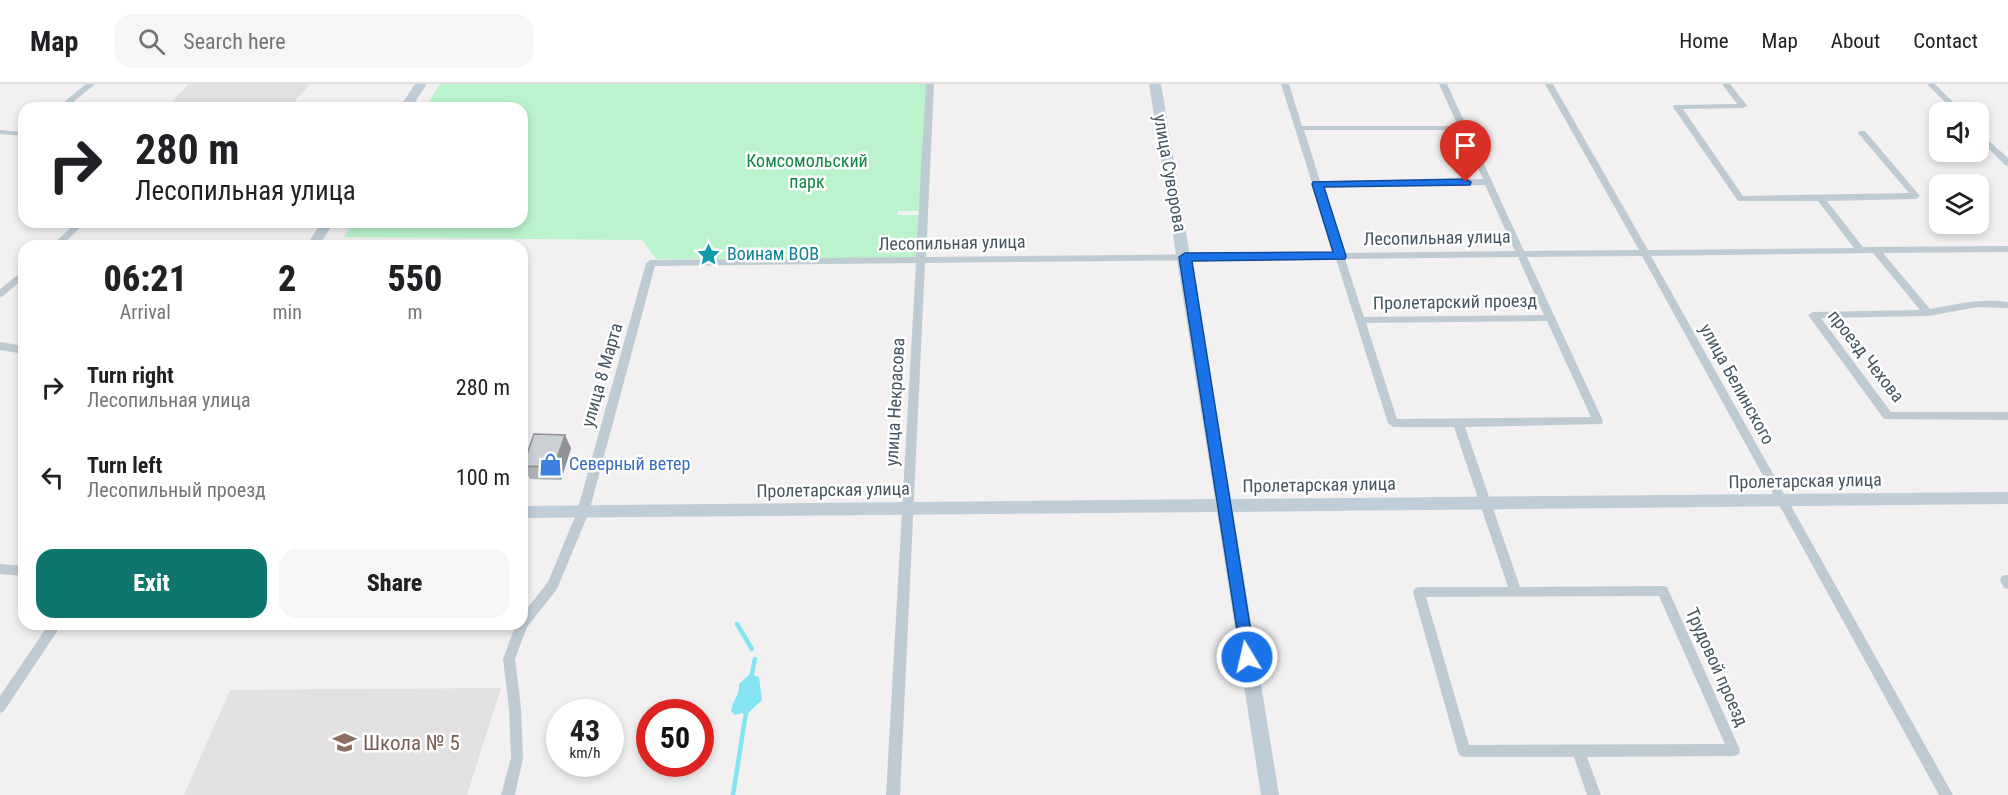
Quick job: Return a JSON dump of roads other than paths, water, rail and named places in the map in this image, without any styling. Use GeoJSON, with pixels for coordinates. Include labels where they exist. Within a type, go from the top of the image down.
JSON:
{"type":"FeatureCollection","features":[{"type":"Feature","properties":{"kind":"main road"},"geometry":{"type":"LineString","coordinates":[[409,102],[421,84]]}},
{"type":"Feature","properties":{"kind":"main road","name":"улица Суворова"},"geometry":{"type":"LineString","coordinates":[[1155,84],[1185,257],[1270,795]]}},
{"type":"Feature","properties":{"kind":"main road","name":"Пролетарская улица"},"geometry":{"type":"LineString","coordinates":[[528,512],[1223,506],[1490,510],[1782,500],[2008,498]]}},
{"type":"Feature","properties":{"kind":"street"},"geometry":{"type":"LineString","coordinates":[[68,102],[91,84]]}},
{"type":"Feature","properties":{"kind":"street","name":"улица Некрасова"},"geometry":{"type":"LineString","coordinates":[[893,795],[930,84]]}},
{"type":"Feature","properties":{"kind":"street","name":"Пролетарский проезд"},"geometry":{"type":"LineString","coordinates":[[1285,84],[1393,423],[1598,421],[1443,84]]}},
{"type":"Feature","properties":{"kind":"street","name":"улица Белинского"},"geometry":{"type":"LineString","coordinates":[[1549,84],[1946,795]]}},
{"type":"Feature","properties":{"kind":"street"},"geometry":{"type":"LineString","coordinates":[[1725,84],[1743,106],[1677,107],[1741,199],[1917,196],[1862,133]]}},
{"type":"Feature","properties":{"kind":"street"},"geometry":{"type":"LineString","coordinates":[[1931,84],[1949,102]]}},
{"type":"Feature","properties":{"kind":"street"},"geometry":{"type":"LineString","coordinates":[[1299,128],[1463,128]]}},
{"type":"Feature","properties":{"kind":"street"},"geometry":{"type":"LineString","coordinates":[[0,132],[18,134]]}},
{"type":"Feature","properties":{"kind":"street"},"geometry":{"type":"LineString","coordinates":[[1989,144],[2008,164]]}},
{"type":"Feature","properties":{"kind":"street"},"geometry":{"type":"LineString","coordinates":[[1317,184],[1487,182]]}},
{"type":"Feature","properties":{"kind":"street"},"geometry":{"type":"LineString","coordinates":[[1820,198],[1861,251]]}},
{"type":"Feature","properties":{"kind":"street"},"geometry":{"type":"LineString","coordinates":[[62,240],[75,228]]}},
{"type":"Feature","properties":{"kind":"street","name":"Лесопильная улица"},"geometry":{"type":"LineString","coordinates":[[651,263],[2008,249]]}},
{"type":"Feature","properties":{"kind":"street"},"geometry":{"type":"LineString","coordinates":[[1876,251],[1928,313]]}},
{"type":"Feature","properties":{"kind":"street","name":"улица 8 Марта"},"geometry":{"type":"LineString","coordinates":[[528,616],[553,585],[583,512],[651,263]]}},
{"type":"Feature","properties":{"kind":"street"},"geometry":{"type":"LineString","coordinates":[[0,294],[18,278]]}},
{"type":"Feature","properties":{"kind":"street","name":"проезд Чехова"},"geometry":{"type":"LineString","coordinates":[[2008,305],[1993,302],[1974,303],[1928,313],[1813,315],[1888,416],[2008,416]]}},
{"type":"Feature","properties":{"kind":"street","name":"Пролетарский проезд"},"geometry":{"type":"LineString","coordinates":[[1361,320],[1550,318]]}},
{"type":"Feature","properties":{"kind":"street"},"geometry":{"type":"LineString","coordinates":[[0,346],[18,349]]}},
{"type":"Feature","properties":{"kind":"street"},"geometry":{"type":"LineString","coordinates":[[1458,423],[1490,510],[1516,592]]}},
{"type":"Feature","properties":{"kind":"street"},"geometry":{"type":"LineString","coordinates":[[0,569],[18,570]]}},
{"type":"Feature","properties":{"kind":"street","name":"Трудовой проезд"},"geometry":{"type":"LineString","coordinates":[[1663,591],[1734,750],[1464,751],[1419,592],[1516,592],[1663,591]]}},
{"type":"Feature","properties":{"kind":"street"},"geometry":{"type":"LineString","coordinates":[[0,706],[52,630]]}},
{"type":"Feature","properties":{"kind":"street","name":"улица 8 Марта"},"geometry":{"type":"LineString","coordinates":[[508,795],[517,758],[515,708],[509,659],[520,630]]}},
{"type":"Feature","properties":{"kind":"street"},"geometry":{"type":"LineString","coordinates":[[1578,750],[1594,795]]}},
{"type":"Feature","properties":{"kind":"water"},"geometry":{"type":"Polygon","coordinates":[[[750,674],[759,677],[762,700],[746,715],[742,713],[735,715],[731,711],[739,684],[750,674]]]}},
{"type":"Feature","properties":{"kind":"waterway"},"geometry":{"type":"LineString","coordinates":[[737,624],[752,649]]}},
{"type":"Feature","properties":{"kind":"waterway"},"geometry":{"type":"LineString","coordinates":[[751,678],[755,659]]}},
{"type":"Feature","properties":{"kind":"waterway"},"geometry":{"type":"LineString","coordinates":[[733,795],[746,712]]}},
{"type":"Feature","properties":{"kind":"place","name":"Воинам ВОВ"},"geometry":{"type":"Point","coordinates":[709,254]}},
{"type":"Feature","properties":{"kind":"place","name":"Северный ветер"},"geometry":{"type":"Point","coordinates":[551,464]}},
{"type":"Feature","properties":{"kind":"place","name":"Школа № 5"},"geometry":{"type":"Point","coordinates":[345,743]}},
{"type":"Feature","properties":{"kind":"park label","name":"Комсомольский парк"},"geometry":{"type":"Point","coordinates":[807,172]}}]}
